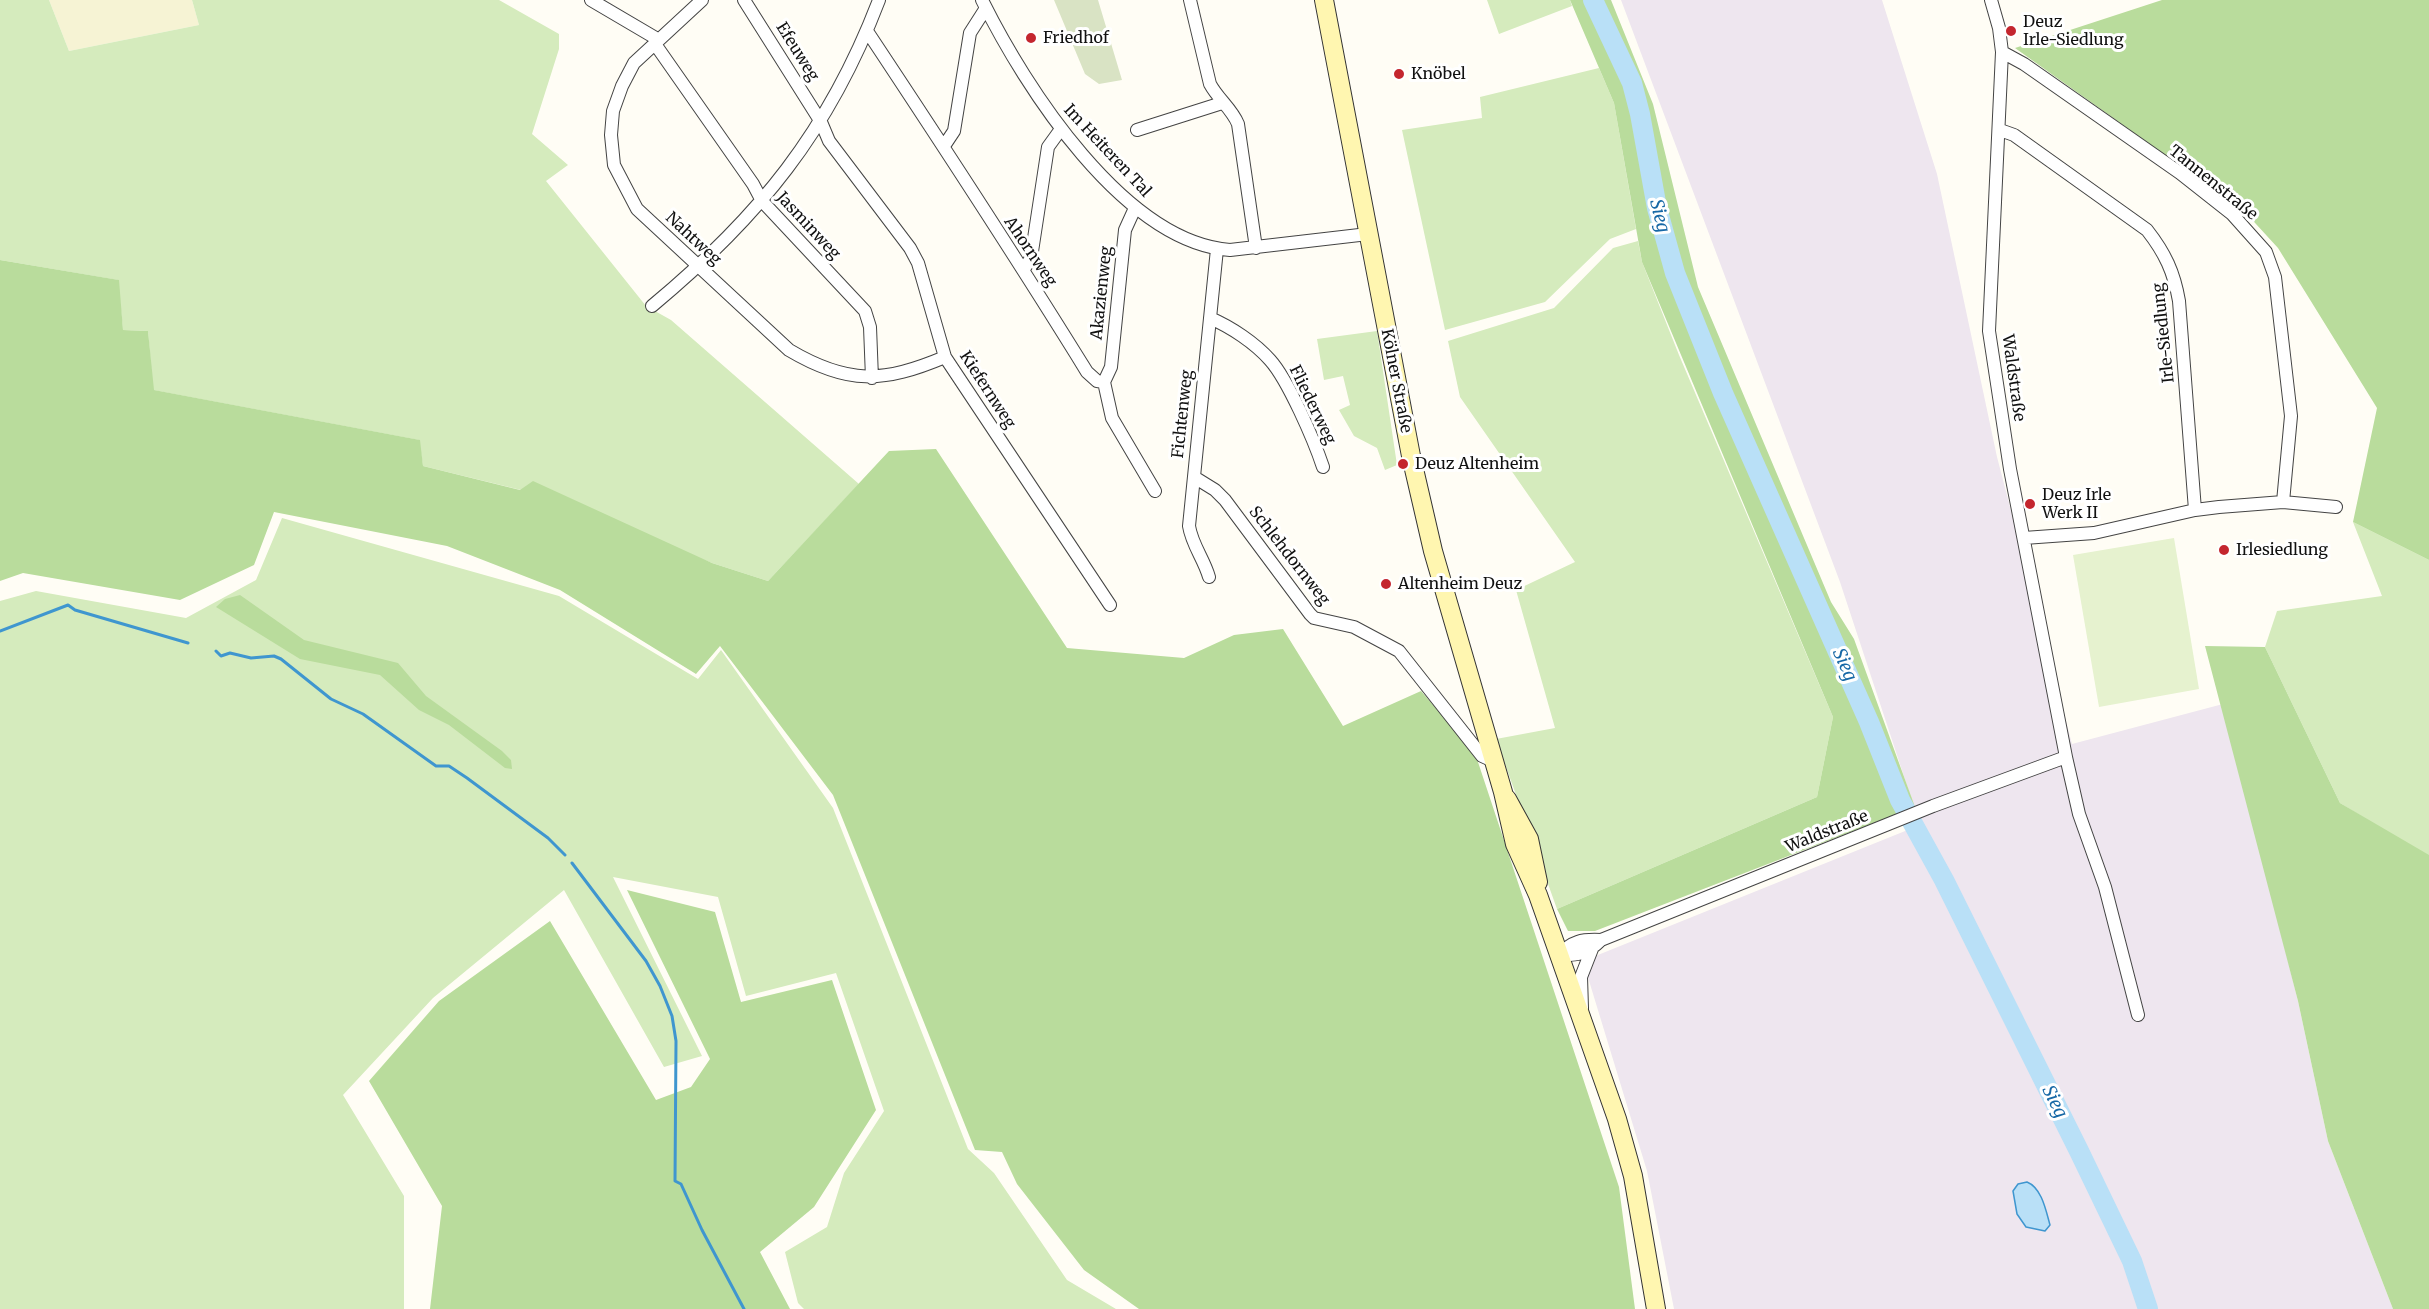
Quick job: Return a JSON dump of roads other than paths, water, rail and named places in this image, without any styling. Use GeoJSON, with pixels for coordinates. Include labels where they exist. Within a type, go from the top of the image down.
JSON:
{"type":"FeatureCollection","features":[{"type":"Feature","properties":{"kind":"main road","name":"Kölner Straße"},"geometry":{"type":"LineString","coordinates":[[1324,0],[1416,478],[1453,626],[1503,792],[1529,839],[1538,877],[1538,895],[1617,1119],[1633,1176],[1656,1309]]}},
{"type":"Feature","properties":{"kind":"street"},"geometry":{"type":"LineString","coordinates":[[591,0],[657,42]]}},
{"type":"Feature","properties":{"kind":"street","name":"Nahtweg"},"geometry":{"type":"LineString","coordinates":[[702,0],[634,63],[621,86],[613,111],[611,135],[614,165],[637,209],[789,350],[814,365],[839,373],[872,378],[898,374],[945,357]]}},
{"type":"Feature","properties":{"kind":"street","name":"Efeuweg"},"geometry":{"type":"LineString","coordinates":[[744,0],[821,122]]}},
{"type":"Feature","properties":{"kind":"street"},"geometry":{"type":"LineString","coordinates":[[652,306],[698,267],[762,201],[821,122],[867,31],[879,0]]}},
{"type":"Feature","properties":{"kind":"street"},"geometry":{"type":"LineString","coordinates":[[1190,0],[1210,84],[1222,103],[1234,114],[1238,124],[1256,249]]}},
{"type":"Feature","properties":{"kind":"street","name":"Waldstraße"},"geometry":{"type":"LineString","coordinates":[[1991,0],[1999,28],[2002,52],[1989,331],[1996,387],[2066,757],[2079,814],[2105,887],[2138,1015]]}},
{"type":"Feature","properties":{"kind":"street"},"geometry":{"type":"LineString","coordinates":[[944,146],[954,132],[970,33],[984,4]]}},
{"type":"Feature","properties":{"kind":"street","name":"Im Heiteren Tal"},"geometry":{"type":"LineString","coordinates":[[984,4],[1026,78],[1060,129],[1135,208],[1175,233],[1217,249],[1256,249],[1368,234]]}},
{"type":"Feature","properties":{"kind":"street","name":"Ahornweg"},"geometry":{"type":"LineString","coordinates":[[867,31],[944,146],[1009,252],[1024,269],[1087,372],[1097,381],[1104,382]]}},
{"type":"Feature","properties":{"kind":"street","name":"Jasminweg"},"geometry":{"type":"LineString","coordinates":[[657,42],[753,184],[762,201],[865,311],[870,327],[872,378]]}},
{"type":"Feature","properties":{"kind":"street","name":"Tannenstraße"},"geometry":{"type":"LineString","coordinates":[[2002,52],[2024,64],[2180,173],[2232,214],[2266,252],[2275,277],[2291,416],[2283,502]]}},
{"type":"Feature","properties":{"kind":"street"},"geometry":{"type":"LineString","coordinates":[[1137,130],[1222,103]]}},
{"type":"Feature","properties":{"kind":"street","name":"Kiefernweg"},"geometry":{"type":"LineString","coordinates":[[821,122],[829,141],[910,248],[918,263],[945,357],[1110,605]]}},
{"type":"Feature","properties":{"kind":"street"},"geometry":{"type":"LineString","coordinates":[[1024,269],[1031,258],[1048,147],[1060,129]]}},
{"type":"Feature","properties":{"kind":"street","name":"Irle-Siedlung"},"geometry":{"type":"LineString","coordinates":[[2000,130],[2014,135],[2147,230],[2162,249],[2173,272],[2179,301],[2195,510]]}},
{"type":"Feature","properties":{"kind":"street","name":"Akazienweg"},"geometry":{"type":"LineString","coordinates":[[1104,382],[1111,368],[1125,230],[1135,208]]}},
{"type":"Feature","properties":{"kind":"street","name":"Fichtenweg"},"geometry":{"type":"LineString","coordinates":[[1209,578],[1206,564],[1191,537],[1194,477],[1217,249]]}},
{"type":"Feature","properties":{"kind":"street","name":"Fliederweg"},"geometry":{"type":"LineString","coordinates":[[1210,318],[1244,338],[1274,365],[1312,438],[1323,467]]}},
{"type":"Feature","properties":{"kind":"street"},"geometry":{"type":"LineString","coordinates":[[1104,382],[1112,418],[1155,491]]}},
{"type":"Feature","properties":{"kind":"street","name":"Schlehdornweg"},"geometry":{"type":"LineString","coordinates":[[1194,477],[1215,490],[1224,500],[1314,618],[1354,627],[1399,651],[1482,756],[1493,761]]}},
{"type":"Feature","properties":{"kind":"street"},"geometry":{"type":"LineString","coordinates":[[2024,538],[2094,533],[2195,510],[2283,502],[2336,507]]}},
{"type":"Feature","properties":{"kind":"street","name":"Waldstraße"},"geometry":{"type":"LineString","coordinates":[[1559,955],[1570,944],[1585,939],[1597,945],[1898,820],[2035,766],[2066,757]]}},
{"type":"Feature","properties":{"kind":"street"},"geometry":{"type":"LineString","coordinates":[[1582,1018],[1581,977],[1597,945]]}},
{"type":"Feature","properties":{"kind":"water"},"geometry":{"type":"Polygon","coordinates":[[[2027,1182],[2036,1189],[2043,1200],[2050,1225],[2045,1231],[2026,1227],[2017,1214],[2013,1191],[2018,1184],[2027,1182]]]}},
{"type":"Feature","properties":{"kind":"waterway","name":"Sieg"},"geometry":{"type":"LineString","coordinates":[[1593,0],[1632,83],[1657,208],[1675,273],[1723,393],[1869,722],[1900,800],[1944,880],[2079,1151],[2132,1261],[2148,1309]]}},
{"type":"Feature","properties":{"kind":"waterway"},"geometry":{"type":"LineString","coordinates":[[0,631],[68,605],[75,610],[188,643]]}},
{"type":"Feature","properties":{"kind":"waterway"},"geometry":{"type":"LineString","coordinates":[[216,651],[221,656],[230,653],[251,658],[274,656],[281,659],[331,699],[363,714],[436,766],[449,766],[467,778],[548,838],[565,855]]}},
{"type":"Feature","properties":{"kind":"waterway"},"geometry":{"type":"LineString","coordinates":[[572,863],[646,961],[660,986],[672,1016],[676,1041],[675,1181],[681,1184],[702,1230],[744,1309]]}},
{"type":"Feature","properties":{"kind":"place","name":"Deuz Irle-Siedlung"},"geometry":{"type":"Point","coordinates":[2011,31]}},
{"type":"Feature","properties":{"kind":"place","name":"Friedhof"},"geometry":{"type":"Point","coordinates":[1031,38]}},
{"type":"Feature","properties":{"kind":"place","name":"Knöbel"},"geometry":{"type":"Point","coordinates":[1399,74]}},
{"type":"Feature","properties":{"kind":"place","name":"Deuz Altenheim"},"geometry":{"type":"Point","coordinates":[1403,464]}},
{"type":"Feature","properties":{"kind":"place","name":"Deuz Irle Werk II"},"geometry":{"type":"Point","coordinates":[2030,504]}},
{"type":"Feature","properties":{"kind":"place","name":"Irlesiedlung"},"geometry":{"type":"Point","coordinates":[2224,550]}},
{"type":"Feature","properties":{"kind":"place","name":"Altenheim Deuz"},"geometry":{"type":"Point","coordinates":[1386,584]}}]}
